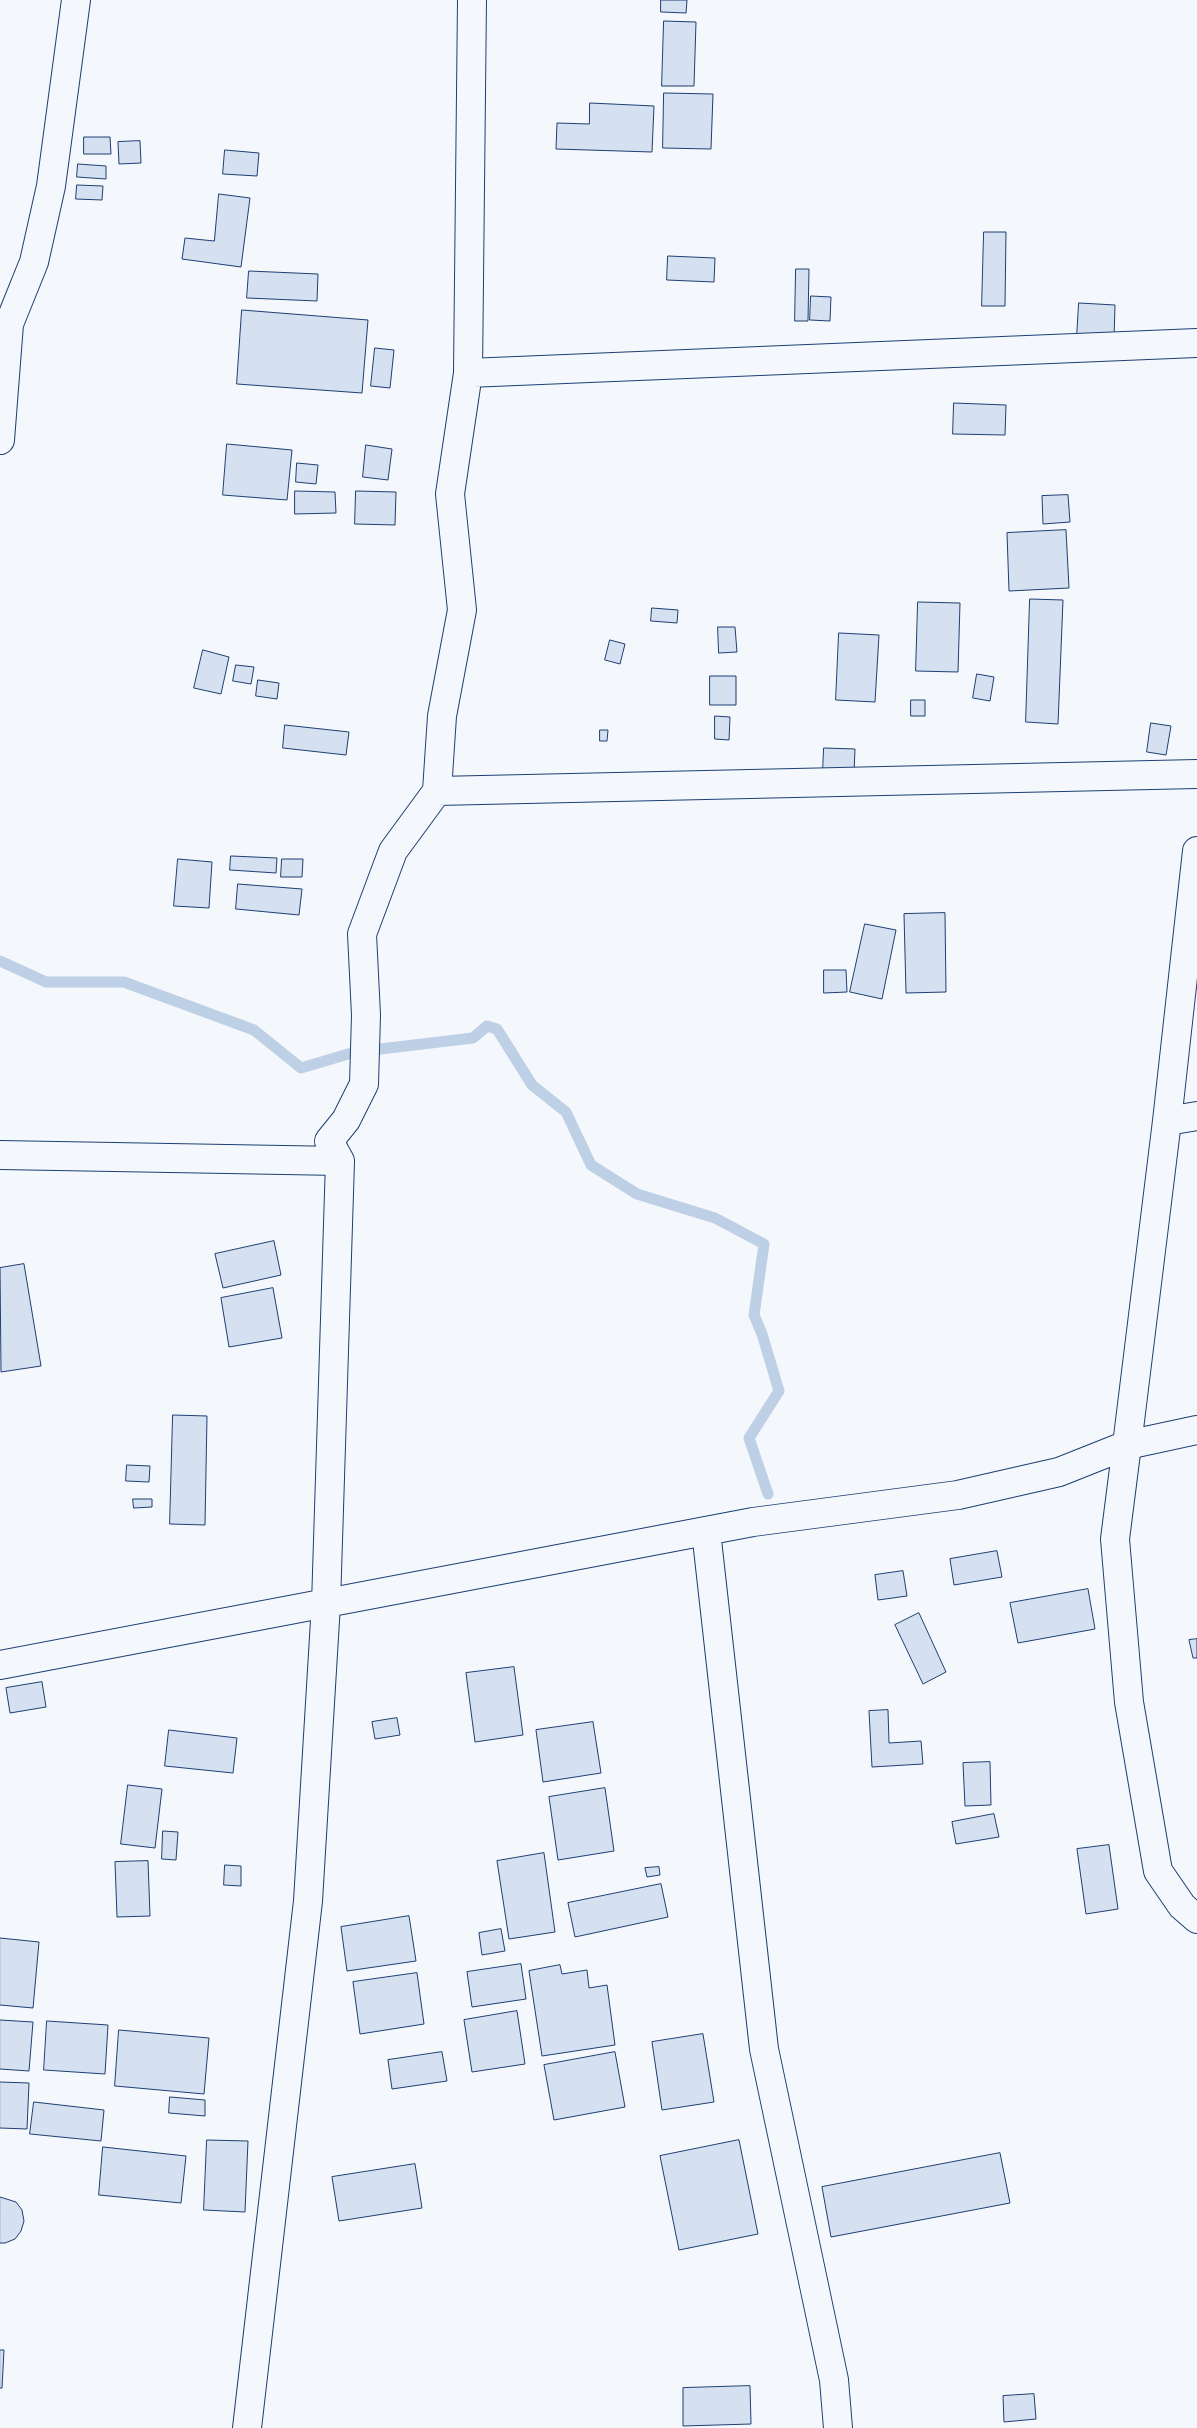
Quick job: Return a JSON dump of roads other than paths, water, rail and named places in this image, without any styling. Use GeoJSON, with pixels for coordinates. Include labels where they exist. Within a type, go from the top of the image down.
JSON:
{"type":"FeatureCollection","features":[{"type":"Feature","properties":{"kind":"street"},"geometry":{"type":"LineString","coordinates":[[0,440],[3,379],[10,324],[34,262],[51,186],[76,0]]}},
{"type":"Feature","properties":{"kind":"street"},"geometry":{"type":"LineString","coordinates":[[248,2428],[308,1901],[326,1604],[340,1161],[329,1140],[346,1120],[364,1084],[366,1014],[362,934],[393,852],[437,790],[442,716],[462,610],[450,494],[468,373],[472,0]]}},
{"type":"Feature","properties":{"kind":"street"},"geometry":{"type":"LineString","coordinates":[[468,373],[1197,343]]}},
{"type":"Feature","properties":{"kind":"street"},"geometry":{"type":"LineString","coordinates":[[437,790],[1197,774]]}},
{"type":"Feature","properties":{"kind":"street"},"geometry":{"type":"LineString","coordinates":[[1192,1910],[1158,1871],[1128,1702],[1115,1539],[1167,1121],[1197,851]]}},
{"type":"Feature","properties":{"kind":"street"},"geometry":{"type":"LineString","coordinates":[[1167,1121],[1197,1116]]}},
{"type":"Feature","properties":{"kind":"street"},"geometry":{"type":"LineString","coordinates":[[0,1155],[340,1161]]}},
{"type":"Feature","properties":{"kind":"street"},"geometry":{"type":"LineString","coordinates":[[0,1666],[753,1522],[958,1494],[1059,1472],[1127,1445],[1197,1430]]}},
{"type":"Feature","properties":{"kind":"street"},"geometry":{"type":"LineString","coordinates":[[706,1532],[764,2049],[834,2380],[838,2428]]}},
{"type":"Feature","properties":{"kind":"waterway"},"geometry":{"type":"LineString","coordinates":[[0,961],[46,982],[124,982],[254,1030],[301,1068],[355,1052],[473,1038],[487,1026],[497,1029],[532,1085],[566,1112],[591,1165],[637,1194],[715,1218],[764,1244],[754,1315],[762,1334],[779,1391],[749,1438],[768,1494]]}}]}
